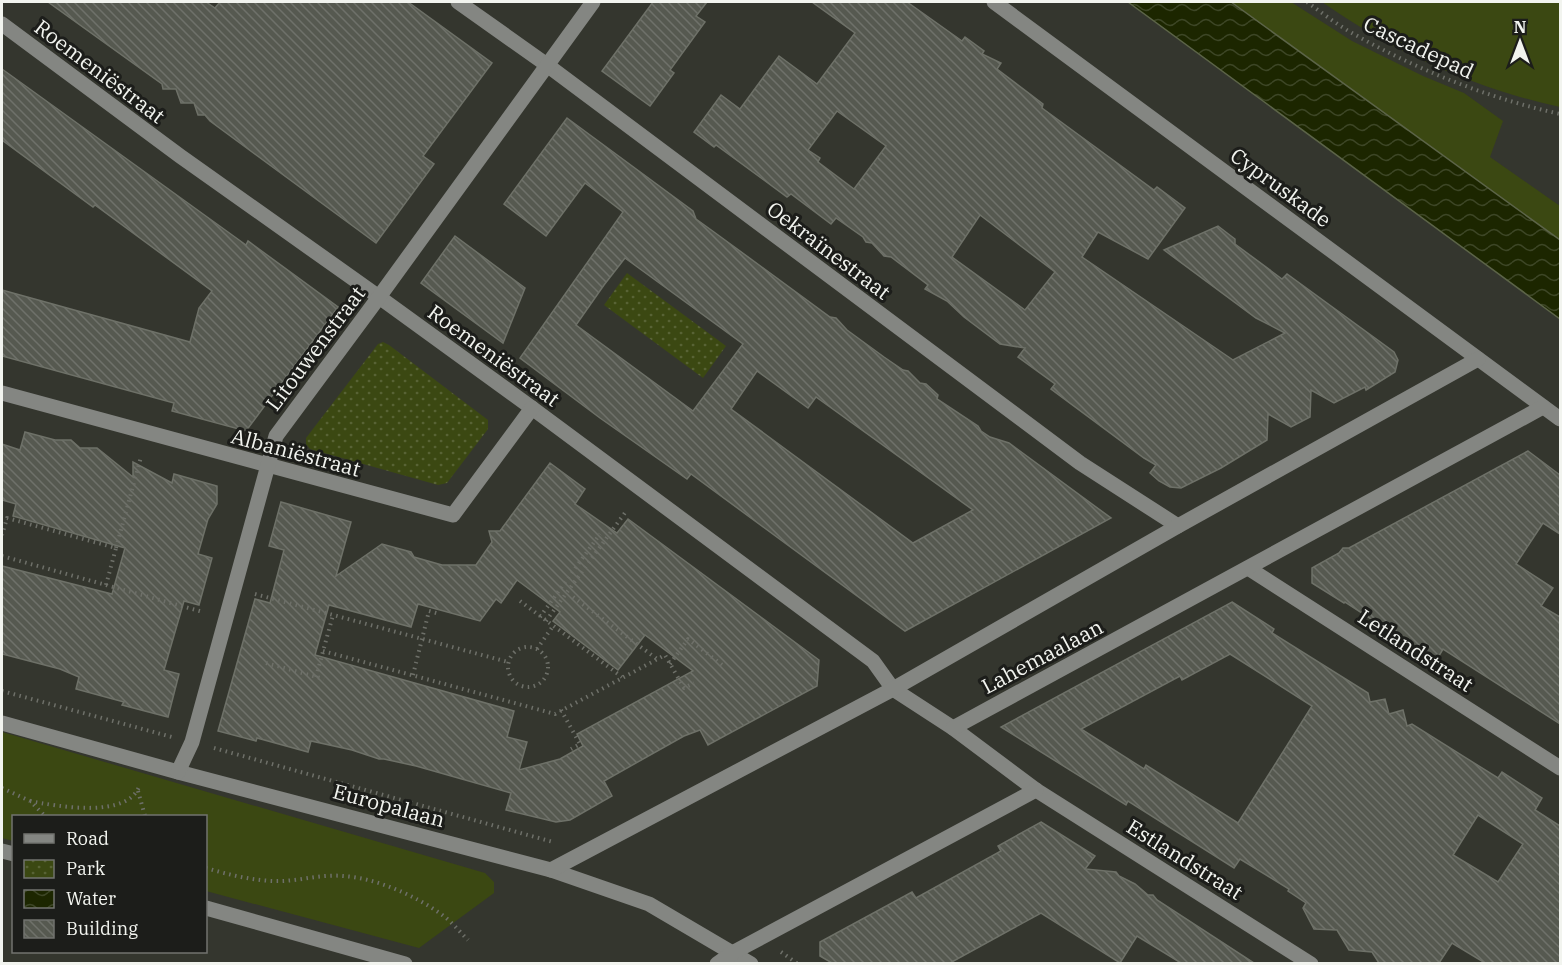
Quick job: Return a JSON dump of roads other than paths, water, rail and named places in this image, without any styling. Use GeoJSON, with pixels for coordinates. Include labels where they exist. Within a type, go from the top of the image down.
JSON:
{"type":"FeatureCollection","features":[{"type":"Feature","properties":{"kind":"street","name":"Oekraïnestraat"},"geometry":{"type":"LineString","coordinates":[[458,2],[547,65],[1080,463],[1178,526]]}},
{"type":"Feature","properties":{"kind":"street","name":"Litouwenstraat"},"geometry":{"type":"LineString","coordinates":[[178,772],[192,742],[276,436],[593,2]]}},
{"type":"Feature","properties":{"kind":"street","name":"Cypruskade"},"geometry":{"type":"LineString","coordinates":[[993,2],[1560,419]]}},
{"type":"Feature","properties":{"kind":"street","name":"Roemeniëstraat"},"geometry":{"type":"LineString","coordinates":[[2,24],[180,156],[532,408],[873,661],[893,689],[953,728]]}},
{"type":"Feature","properties":{"kind":"street","name":"Lahemaalaan"},"geometry":{"type":"LineString","coordinates":[[551,870],[893,689],[1178,526],[1478,359]]}},
{"type":"Feature","properties":{"kind":"street","name":"Albaniëstraat"},"geometry":{"type":"LineString","coordinates":[[2,393],[267,466],[453,514],[532,408]]}},
{"type":"Feature","properties":{"kind":"street","name":"Lahemaalaan"},"geometry":{"type":"LineString","coordinates":[[953,728],[1543,408]]}},
{"type":"Feature","properties":{"kind":"street","name":"Letlandstraat"},"geometry":{"type":"LineString","coordinates":[[1248,568],[1560,768]]}},
{"type":"Feature","properties":{"kind":"street","name":"Europalaan"},"geometry":{"type":"LineString","coordinates":[[2,723],[178,772],[551,870],[649,904],[752,963]]}},
{"type":"Feature","properties":{"kind":"street"},"geometry":{"type":"LineString","coordinates":[[717,963],[1036,790],[953,728]]}},
{"type":"Feature","properties":{"kind":"street","name":"Estlandstraat"},"geometry":{"type":"LineString","coordinates":[[1036,790],[1311,963]]}},
{"type":"Feature","properties":{"kind":"street"},"geometry":{"type":"LineString","coordinates":[[207,908],[405,963]]}},
{"type":"Feature","properties":{"kind":"water"},"geometry":{"type":"Polygon","coordinates":[[[1128,2],[1231,2],[1560,240],[1560,319],[1128,2]]]}}]}
